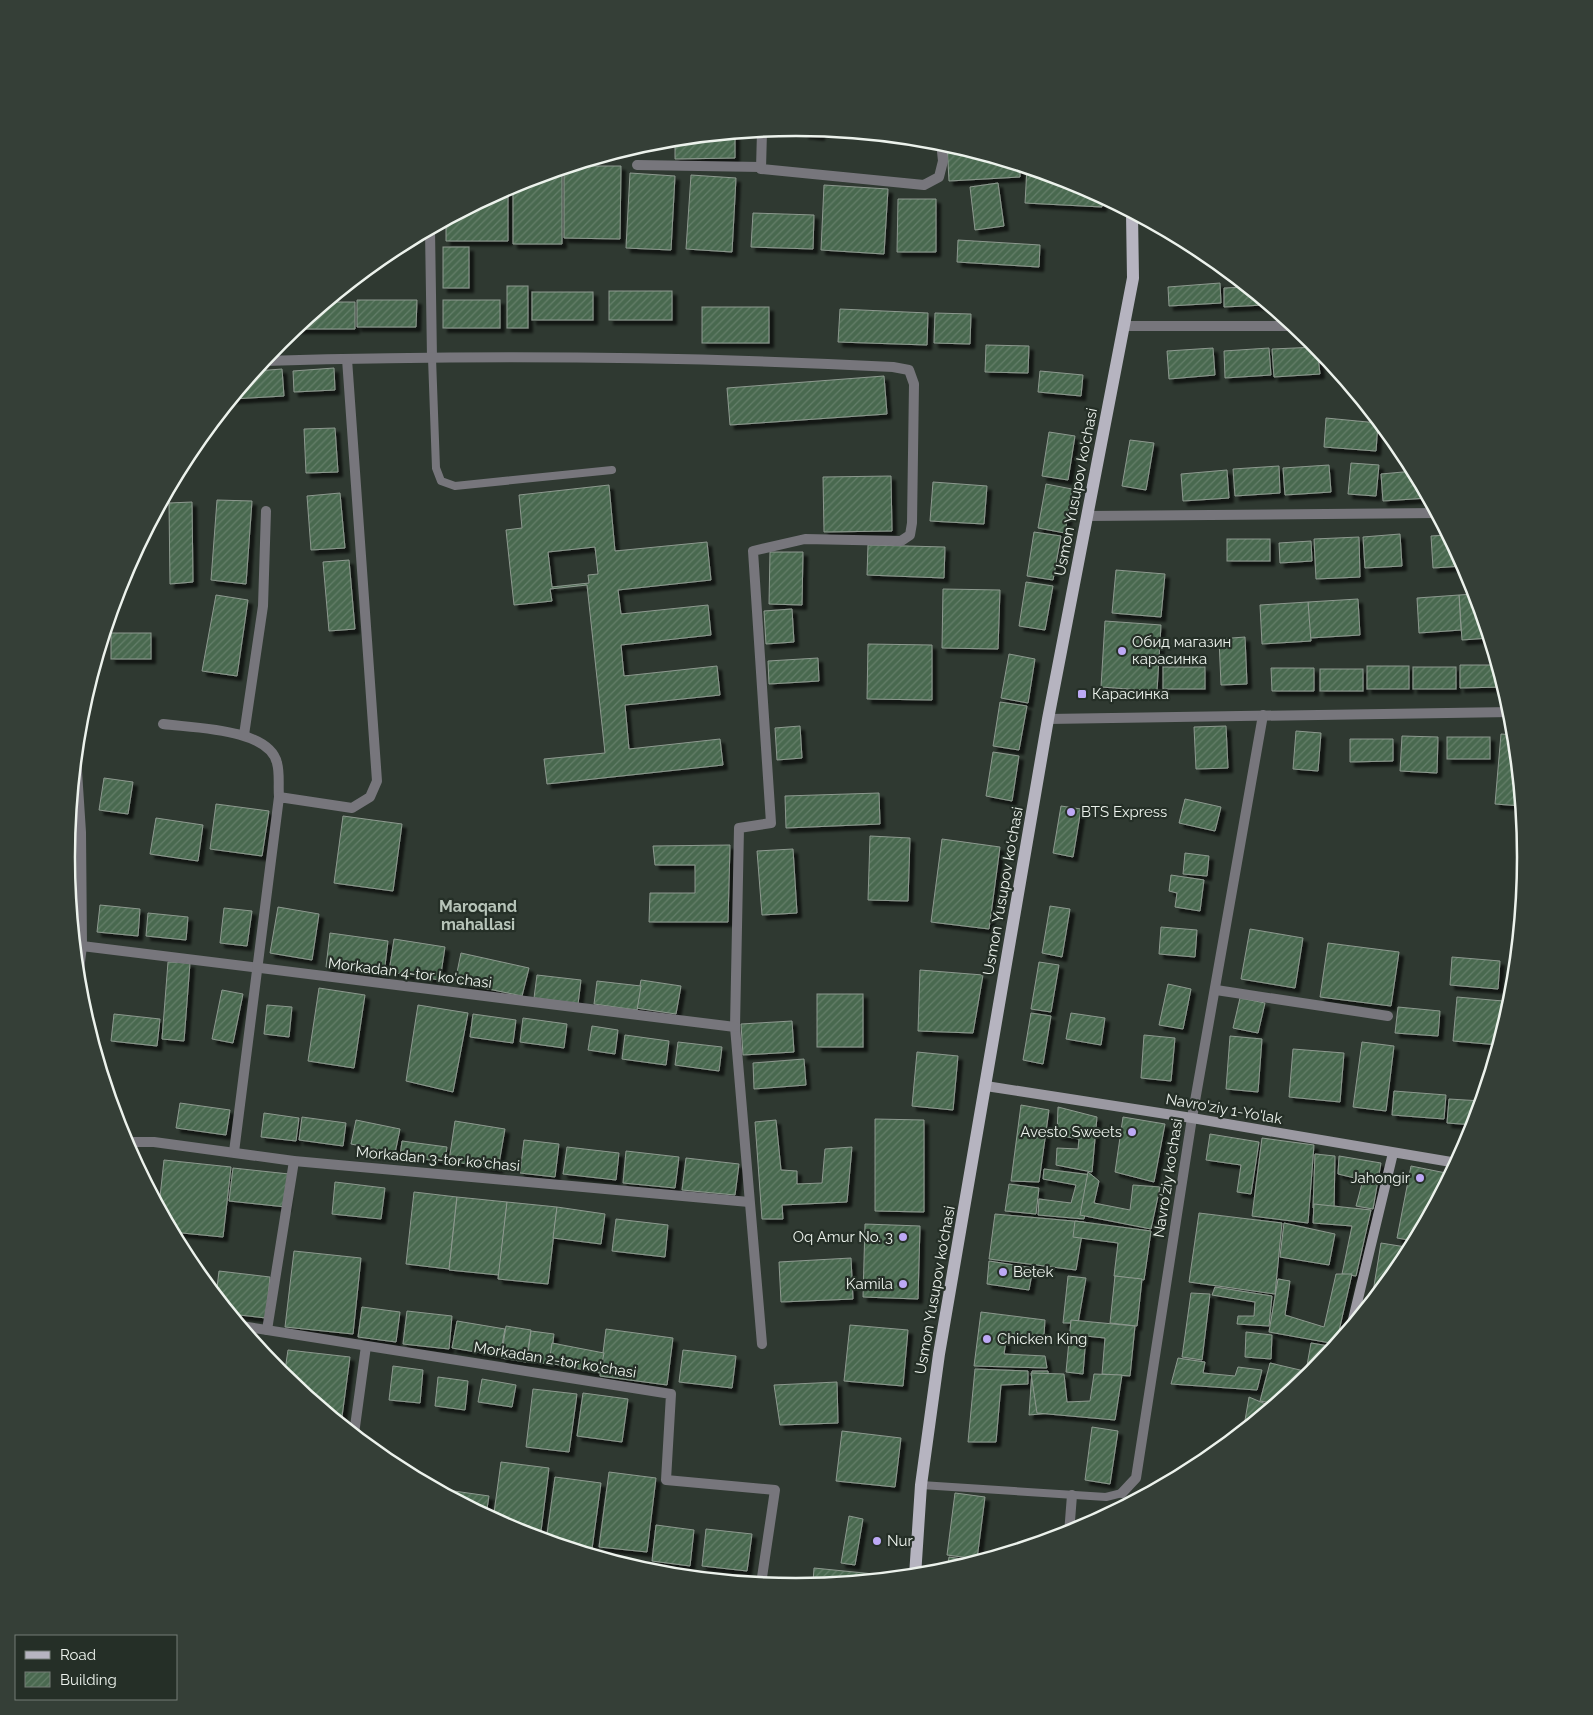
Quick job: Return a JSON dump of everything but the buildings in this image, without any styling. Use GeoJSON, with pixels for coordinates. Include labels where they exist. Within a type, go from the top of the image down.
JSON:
{"type":"FeatureCollection","features":[{"type":"Feature","properties":{"kind":"main road","name":"Usmon Yusupov ko'chasi"},"geometry":{"type":"LineString","coordinates":[[915,1569],[921,1485],[939,1354],[1048,719],[1133,278],[1132,219]]}},
{"type":"Feature","properties":{"kind":"street"},"geometry":{"type":"LineString","coordinates":[[761,167],[762,137]]}},
{"type":"Feature","properties":{"kind":"street"},"geometry":{"type":"LineString","coordinates":[[637,165],[761,167],[924,184],[939,177],[943,160],[943,151]]}},
{"type":"Feature","properties":{"kind":"street"},"geometry":{"type":"LineString","coordinates":[[430,237],[432,358]]}},
{"type":"Feature","properties":{"kind":"street"},"geometry":{"type":"LineString","coordinates":[[1124,326],[1284,326]]}},
{"type":"Feature","properties":{"kind":"street"},"geometry":{"type":"LineString","coordinates":[[273,361],[585,358],[780,361],[893,367],[909,370],[914,384],[912,523],[910,535],[900,541],[805,539],[753,551],[772,823],[739,828],[735,1027],[762,1344]]}},
{"type":"Feature","properties":{"kind":"street"},"geometry":{"type":"LineString","coordinates":[[279,797],[352,808],[370,797],[377,781],[347,359]]}},
{"type":"Feature","properties":{"kind":"street"},"geometry":{"type":"LineString","coordinates":[[244,735],[262,606],[266,511]]}},
{"type":"Feature","properties":{"kind":"street"},"geometry":{"type":"LineString","coordinates":[[1088,516],[1430,513]]}},
{"type":"Feature","properties":{"kind":"street"},"geometry":{"type":"LineString","coordinates":[[1048,719],[1503,712]]}},
{"type":"Feature","properties":{"kind":"street","name":"Navro'ziy ko'chasi"},"geometry":{"type":"LineString","coordinates":[[1122,1493],[1136,1478],[1192,1118],[1263,715]]}},
{"type":"Feature","properties":{"kind":"street"},"geometry":{"type":"LineString","coordinates":[[163,724],[244,735],[265,744],[277,762],[279,797],[234,1152]]}},
{"type":"Feature","properties":{"kind":"street"},"geometry":{"type":"LineString","coordinates":[[78,793],[81,832],[81,953]]}},
{"type":"Feature","properties":{"kind":"street","name":"Morkadan 4-tor ko'chasi"},"geometry":{"type":"LineString","coordinates":[[82,946],[735,1027]]}},
{"type":"Feature","properties":{"kind":"street"},"geometry":{"type":"LineString","coordinates":[[1216,990],[1388,1016]]}},
{"type":"Feature","properties":{"kind":"street","name":"Navro'ziy 1-Yo'lak"},"geometry":{"type":"LineString","coordinates":[[986,1086],[1192,1118],[1451,1162]]}},
{"type":"Feature","properties":{"kind":"street","name":"Morkadan 3-tor ko'chasi"},"geometry":{"type":"LineString","coordinates":[[134,1142],[154,1142],[294,1161],[749,1202]]}},
{"type":"Feature","properties":{"kind":"street"},"geometry":{"type":"LineString","coordinates":[[1354,1315],[1392,1153]]}},
{"type":"Feature","properties":{"kind":"street"},"geometry":{"type":"LineString","coordinates":[[266,1330],[294,1161]]}},
{"type":"Feature","properties":{"kind":"street","name":"Morkadan 2-tor ko'chasi"},"geometry":{"type":"LineString","coordinates":[[249,1327],[671,1394],[666,1480],[775,1490],[762,1578]]}},
{"type":"Feature","properties":{"kind":"street"},"geometry":{"type":"LineString","coordinates":[[355,1428],[366,1346]]}},
{"type":"Feature","properties":{"kind":"street"},"geometry":{"type":"LineString","coordinates":[[1069,1526],[1072,1494]]}},
{"type":"Feature","properties":{"kind":"lane"},"geometry":{"type":"LineString","coordinates":[[432,358],[436,468],[442,481],[455,486],[612,470]]}},
{"type":"Feature","properties":{"kind":"lane"},"geometry":{"type":"LineString","coordinates":[[921,1485],[1106,1497],[1122,1493]]}},
{"type":"Feature","properties":{"kind":"place","name":"Обид магазин карасинка"},"geometry":{"type":"Point","coordinates":[1122,651]}},
{"type":"Feature","properties":{"kind":"place","name":"Карасинка"},"geometry":{"type":"Point","coordinates":[1082,694]}},
{"type":"Feature","properties":{"kind":"place","name":"BTS Express"},"geometry":{"type":"Point","coordinates":[1071,812]}},
{"type":"Feature","properties":{"kind":"place","name":"Avesto Sweets"},"geometry":{"type":"Point","coordinates":[1132,1132]}},
{"type":"Feature","properties":{"kind":"place","name":"Jahongir"},"geometry":{"type":"Point","coordinates":[1420,1178]}},
{"type":"Feature","properties":{"kind":"place","name":"Oq Amur No. 3"},"geometry":{"type":"Point","coordinates":[903,1237]}},
{"type":"Feature","properties":{"kind":"place","name":"Betek"},"geometry":{"type":"Point","coordinates":[1003,1272]}},
{"type":"Feature","properties":{"kind":"place","name":"Kamila"},"geometry":{"type":"Point","coordinates":[903,1284]}},
{"type":"Feature","properties":{"kind":"place","name":"Chicken King"},"geometry":{"type":"Point","coordinates":[987,1339]}},
{"type":"Feature","properties":{"kind":"place","name":"Nur"},"geometry":{"type":"Point","coordinates":[877,1541]}},
{"type":"Feature","properties":{"kind":"district","name":"Maroqand mahallasi"},"geometry":{"type":"Point","coordinates":[478,915]}}]}
